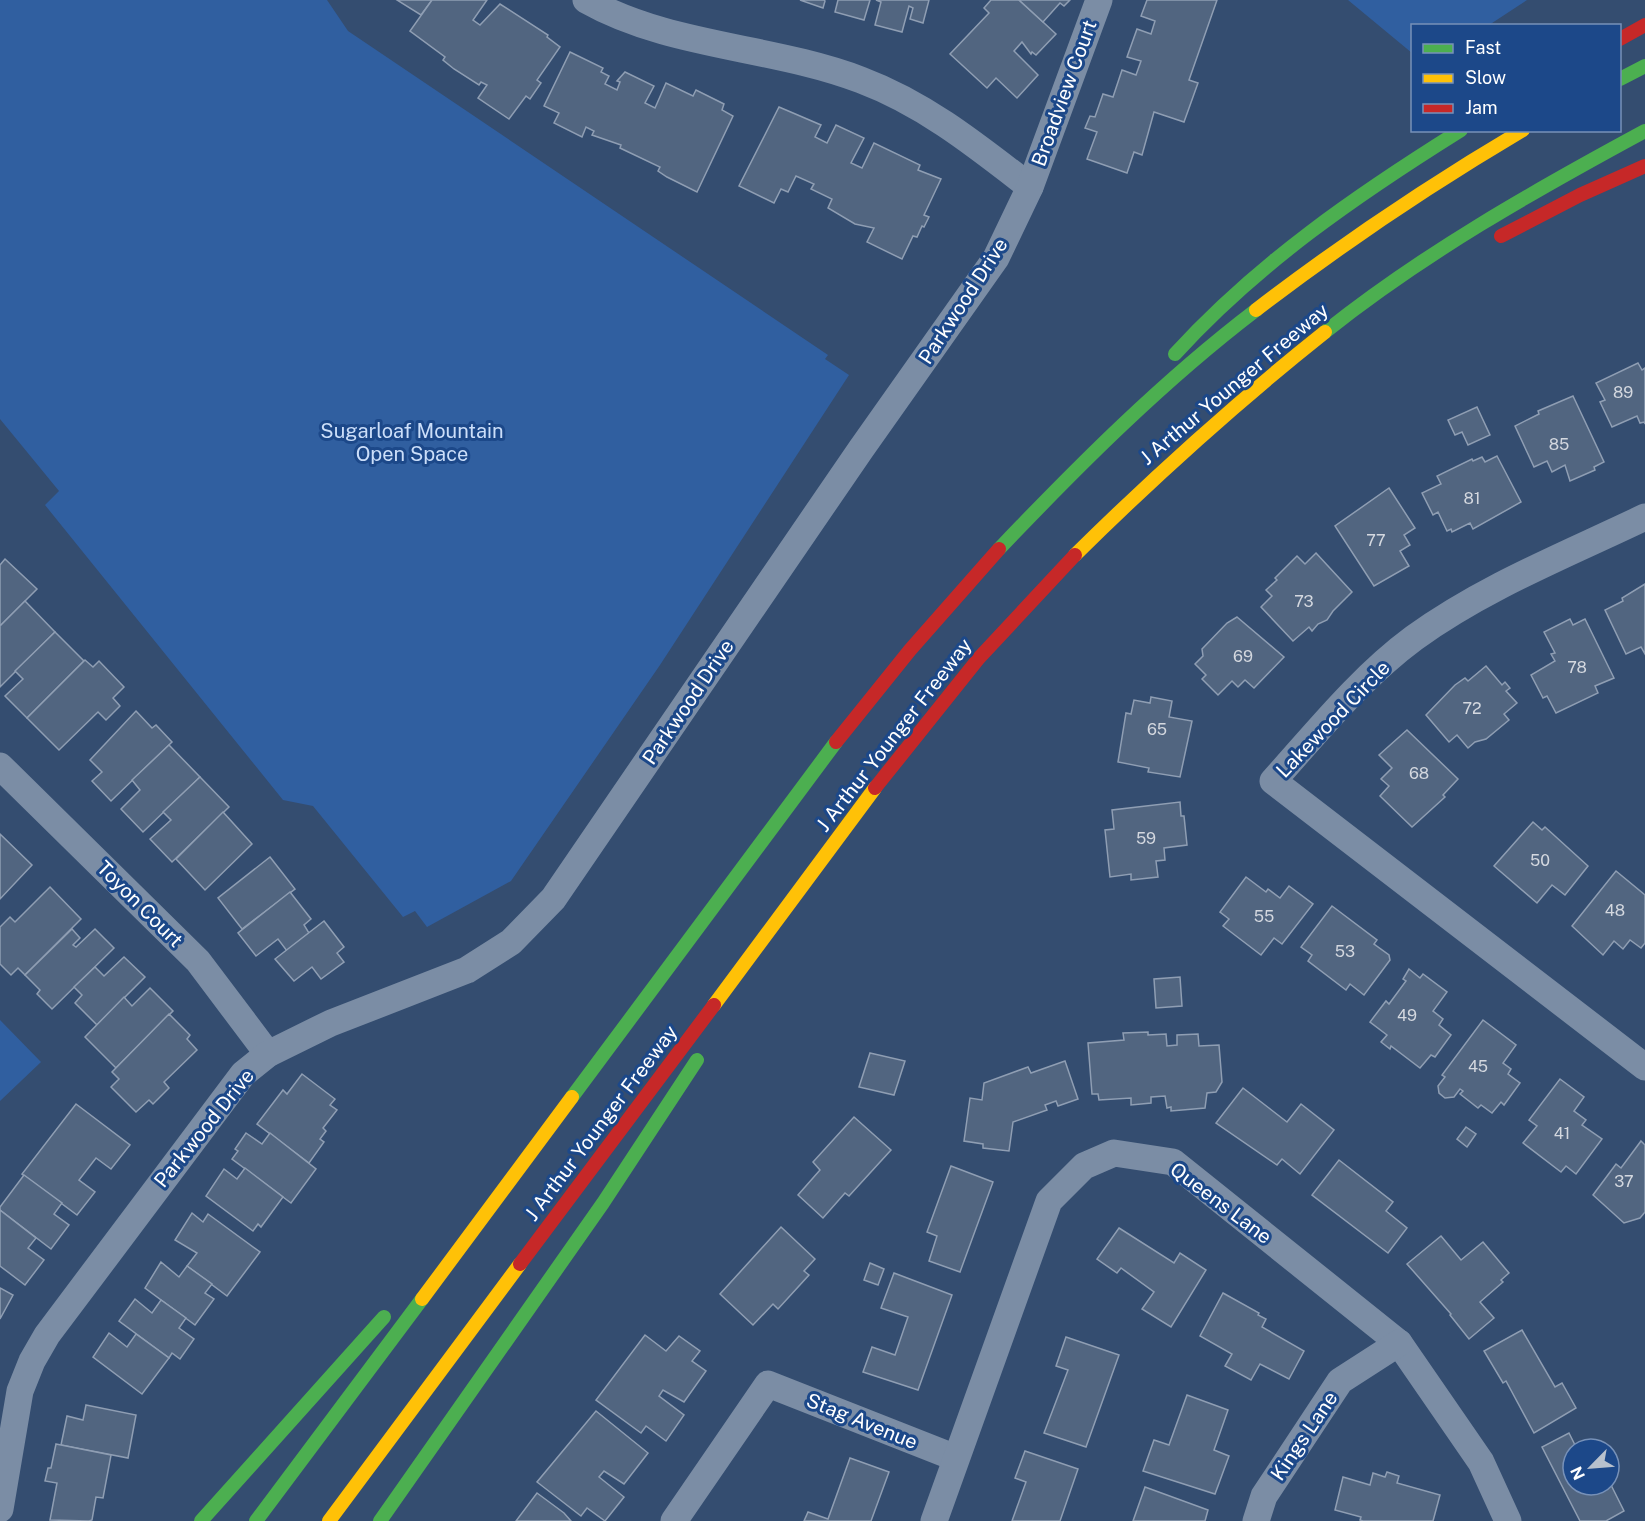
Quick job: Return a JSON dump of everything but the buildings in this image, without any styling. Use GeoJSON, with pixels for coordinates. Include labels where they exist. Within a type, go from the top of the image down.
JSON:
{"type":"FeatureCollection","features":[{"type":"Feature","properties":{"kind":"highway"},"geometry":{"type":"LineString","coordinates":[[1621,38],[1645,25]]}},
{"type":"Feature","properties":{"kind":"highway"},"geometry":{"type":"LineString","coordinates":[[1621,78],[1645,66]]}},
{"type":"Feature","properties":{"kind":"highway","name":"J Arthur Younger Freeway"},"geometry":{"type":"LineString","coordinates":[[328,1521],[864,801],[951,691],[1048,580],[1141,486],[1230,406],[1325,331],[1422,262],[1523,198],[1645,131]]}},
{"type":"Feature","properties":{"kind":"highway"},"geometry":{"type":"LineString","coordinates":[[1078,467],[1164,366],[1211,316],[1271,263],[1353,201],[1458,132]]}},
{"type":"Feature","properties":{"kind":"highway","name":"J Arthur Younger Freeway"},"geometry":{"type":"LineString","coordinates":[[256,1521],[875,692],[992,554],[1078,467],[1213,345],[1309,270],[1408,201],[1520,132]]}},
{"type":"Feature","properties":{"kind":"highway"},"geometry":{"type":"LineString","coordinates":[[1492,242],[1563,203],[1645,166]]}},
{"type":"Feature","properties":{"kind":"highway"},"geometry":{"type":"LineString","coordinates":[[1230,406],[1347,333]]}},
{"type":"Feature","properties":{"kind":"highway"},"geometry":{"type":"LineString","coordinates":[[738,997],[864,801]]}},
{"type":"Feature","properties":{"kind":"highway"},"geometry":{"type":"LineString","coordinates":[[380,1521],[603,1203],[706,1046]]}},
{"type":"Feature","properties":{"kind":"highway"},"geometry":{"type":"LineString","coordinates":[[418,1280],[513,1176]]}},
{"type":"Feature","properties":{"kind":"highway"},"geometry":{"type":"LineString","coordinates":[[201,1521],[394,1306]]}},
{"type":"Feature","properties":{"kind":"street"},"geometry":{"type":"LineString","coordinates":[[586,0],[602,9],[672,33],[768,54],[861,80],[947,123],[1030,187]]}},
{"type":"Feature","properties":{"kind":"street","name":"Broadview Court"},"geometry":{"type":"LineString","coordinates":[[1030,187],[1099,0]]}},
{"type":"Feature","properties":{"kind":"street","name":"Parkwood Drive"},"geometry":{"type":"LineString","coordinates":[[0,1509],[20,1391],[32,1361],[47,1335],[243,1074],[268,1054],[331,1023],[467,970],[511,942],[553,899],[861,449],[996,258],[1030,187]]}},
{"type":"Feature","properties":{"kind":"street","name":"Lakewood Circle"},"geometry":{"type":"LineString","coordinates":[[1645,517],[1468,604],[1412,640],[1338,709],[1273,781],[1645,1067]]}},
{"type":"Feature","properties":{"kind":"street","name":"Toyon Court"},"geometry":{"type":"LineString","coordinates":[[0,766],[198,961],[268,1054]]}},
{"type":"Feature","properties":{"kind":"street","name":"Queens Lane"},"geometry":{"type":"LineString","coordinates":[[934,1521],[1049,1201],[1084,1166],[1114,1153],[1173,1162],[1399,1343],[1481,1462],[1508,1521]]}},
{"type":"Feature","properties":{"kind":"street","name":"Kings Lane"},"geometry":{"type":"LineString","coordinates":[[1256,1521],[1264,1496],[1340,1381],[1399,1343]]}},
{"type":"Feature","properties":{"kind":"street","name":"Stag Avenue"},"geometry":{"type":"LineString","coordinates":[[674,1521],[768,1383],[956,1458]]}},
{"type":"Feature","properties":{"kind":"green space","name":"Sugarloaf Mountain Open Space"},"geometry":{"type":"Polygon","coordinates":[[[0,0],[327,0],[348,31],[828,355],[825,359],[849,375],[660,665],[511,881],[427,927],[415,911],[403,917],[313,806],[283,800],[45,505],[59,491],[0,419],[0,0]]]}},
{"type":"Feature","properties":{"kind":"green space"},"geometry":{"type":"Polygon","coordinates":[[[1348,0],[1527,0],[1491,24],[1411,24],[1411,52],[1348,0]]]}},
{"type":"Feature","properties":{"kind":"green space"},"geometry":{"type":"Polygon","coordinates":[[[0,1020],[41,1062],[0,1101],[0,1020]]]}},
{"type":"Feature","properties":{"kind":"traffic: fast"},"geometry":{"type":"LineString","coordinates":[[1621,78],[1645,66]]}},
{"type":"Feature","properties":{"kind":"traffic: fast"},"geometry":{"type":"LineString","coordinates":[[1325,332],[1401,276],[1481,224],[1645,131]]}},
{"type":"Feature","properties":{"kind":"traffic: fast"},"geometry":{"type":"LineString","coordinates":[[1175,354],[1240,290],[1310,232],[1458,132]]}},
{"type":"Feature","properties":{"kind":"traffic: fast"},"geometry":{"type":"LineString","coordinates":[[999,549],[1155,394],[1256,310]]}},
{"type":"Feature","properties":{"kind":"traffic: fast"},"geometry":{"type":"LineString","coordinates":[[572,1097],[836,742]]}},
{"type":"Feature","properties":{"kind":"traffic: fast"},"geometry":{"type":"LineString","coordinates":[[380,1521],[603,1203],[697,1060]]}},
{"type":"Feature","properties":{"kind":"traffic: fast"},"geometry":{"type":"LineString","coordinates":[[256,1521],[422,1299]]}},
{"type":"Feature","properties":{"kind":"traffic: fast"},"geometry":{"type":"LineString","coordinates":[[201,1521],[384,1317]]}},
{"type":"Feature","properties":{"kind":"traffic: slow"},"geometry":{"type":"LineString","coordinates":[[1256,310],[1387,216],[1520,132]]}},
{"type":"Feature","properties":{"kind":"traffic: slow"},"geometry":{"type":"LineString","coordinates":[[1075,555],[1197,440],[1325,332]]}},
{"type":"Feature","properties":{"kind":"traffic: slow"},"geometry":{"type":"LineString","coordinates":[[714,1005],[875,788]]}},
{"type":"Feature","properties":{"kind":"traffic: slow"},"geometry":{"type":"LineString","coordinates":[[422,1299],[572,1097]]}},
{"type":"Feature","properties":{"kind":"traffic: slow"},"geometry":{"type":"LineString","coordinates":[[329,1521],[520,1264]]}},
{"type":"Feature","properties":{"kind":"traffic: jam"},"geometry":{"type":"LineString","coordinates":[[1621,38],[1645,25]]}},
{"type":"Feature","properties":{"kind":"traffic: jam"},"geometry":{"type":"LineString","coordinates":[[1501,236],[1580,195],[1645,166]]}},
{"type":"Feature","properties":{"kind":"traffic: jam"},"geometry":{"type":"LineString","coordinates":[[836,742],[910,650],[999,549]]}},
{"type":"Feature","properties":{"kind":"traffic: jam"},"geometry":{"type":"LineString","coordinates":[[875,788],[979,658],[1075,555]]}},
{"type":"Feature","properties":{"kind":"traffic: jam"},"geometry":{"type":"LineString","coordinates":[[520,1264],[714,1005]]}}]}
